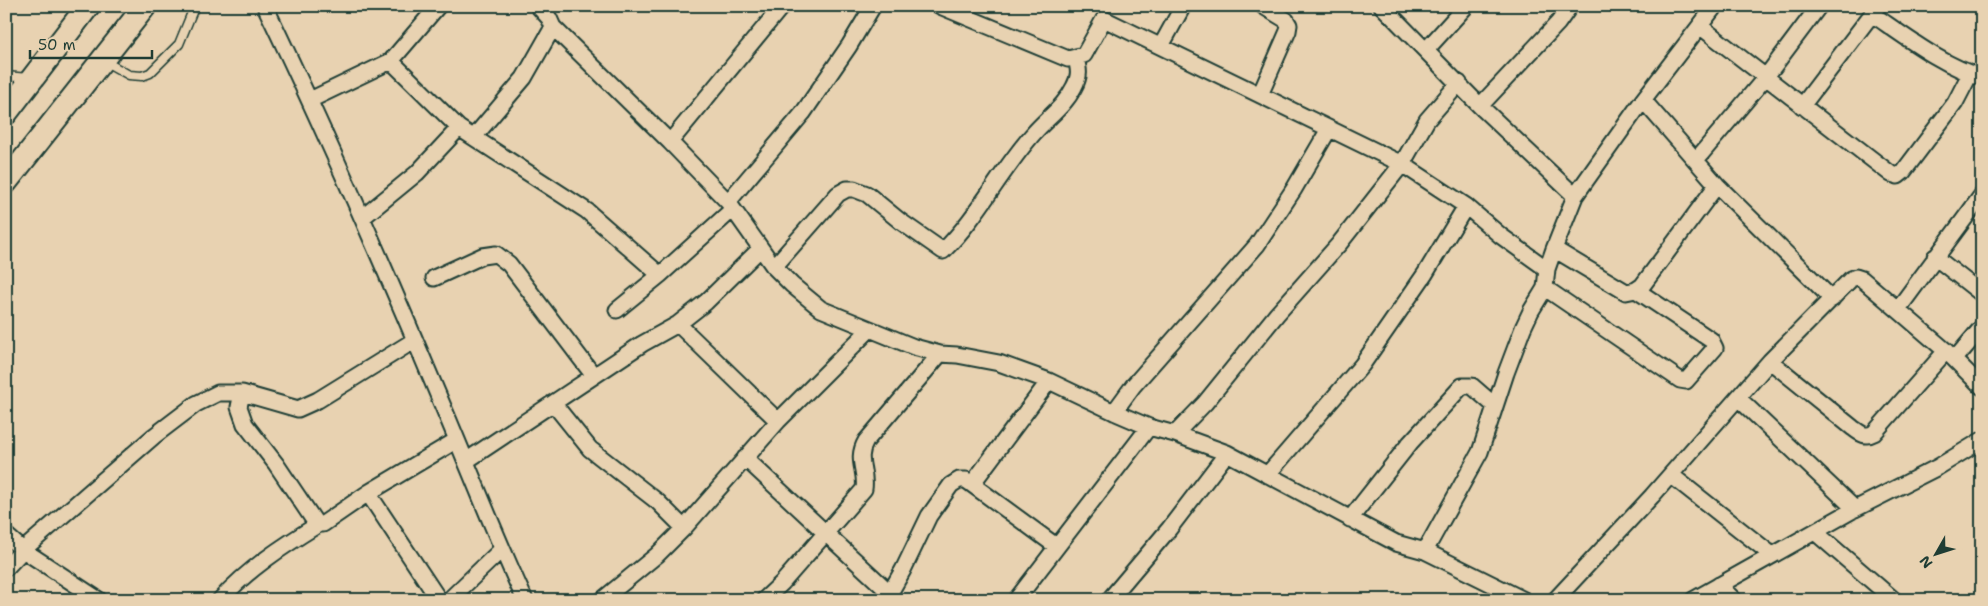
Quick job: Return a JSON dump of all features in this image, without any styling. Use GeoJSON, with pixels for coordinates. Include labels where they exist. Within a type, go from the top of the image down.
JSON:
{"type":"FeatureCollection","features":[{"type":"Feature","properties":{"kind":"main road"},"geometry":{"type":"LineString","coordinates":[[6,113],[88,6]]}},
{"type":"Feature","properties":{"kind":"main road"},"geometry":{"type":"LineString","coordinates":[[6,182],[145,6]]}},
{"type":"Feature","properties":{"kind":"street"},"geometry":{"type":"LineString","coordinates":[[265,6],[310,100],[362,218],[466,461],[501,550],[524,600]]}},
{"type":"Feature","properties":{"kind":"street"},"geometry":{"type":"LineString","coordinates":[[310,100],[392,60],[438,6]]}},
{"type":"Feature","properties":{"kind":"street"},"geometry":{"type":"LineString","coordinates":[[670,142],[782,6]]}},
{"type":"Feature","properties":{"kind":"street"},"geometry":{"type":"LineString","coordinates":[[618,310],[660,275],[730,206],[803,113],[849,46],[873,6]]}},
{"type":"Feature","properties":{"kind":"street"},"geometry":{"type":"LineString","coordinates":[[940,6],[1068,59],[1084,55],[1107,13],[1162,46],[1260,96],[1402,164],[1466,206],[1501,236],[1547,269]]}},
{"type":"Feature","properties":{"kind":"street"},"geometry":{"type":"LineString","coordinates":[[1162,46],[1183,6]]}},
{"type":"Feature","properties":{"kind":"street"},"geometry":{"type":"LineString","coordinates":[[1260,96],[1289,25],[1286,20],[1263,6]]}},
{"type":"Feature","properties":{"kind":"street"},"geometry":{"type":"LineString","coordinates":[[1382,6],[1480,106],[1574,196]]}},
{"type":"Feature","properties":{"kind":"street"},"geometry":{"type":"LineString","coordinates":[[1426,50],[1466,6]]}},
{"type":"Feature","properties":{"kind":"street"},"geometry":{"type":"LineString","coordinates":[[1480,106],[1558,23],[1570,6]]}},
{"type":"Feature","properties":{"kind":"street"},"geometry":{"type":"LineString","coordinates":[[1425,551],[1480,452],[1523,328],[1545,288],[1547,269],[1574,196],[1643,100],[1701,27],[1715,6]]}},
{"type":"Feature","properties":{"kind":"street"},"geometry":{"type":"LineString","coordinates":[[1696,160],[1765,78],[1817,7]]}},
{"type":"Feature","properties":{"kind":"street"},"geometry":{"type":"LineString","coordinates":[[544,9],[553,27],[670,142],[730,206],[774,267],[821,309],[914,347],[940,354],[957,355],[999,363],[1049,381],[1149,427],[1175,434],[1227,453],[1396,543],[1425,551],[1524,600]]}},
{"type":"Feature","properties":{"kind":"street"},"geometry":{"type":"LineString","coordinates":[[1701,27],[1765,78],[1891,174],[1898,176],[1976,76],[1922,48],[1875,10],[1802,106]]}},
{"type":"Feature","properties":{"kind":"street"},"geometry":{"type":"LineString","coordinates":[[474,137],[524,78],[553,27]]}},
{"type":"Feature","properties":{"kind":"street"},"geometry":{"type":"LineString","coordinates":[[774,267],[838,194],[848,189],[854,189],[867,194],[900,221],[943,251],[1034,134],[1065,102],[1080,74],[1076,58]]}},
{"type":"Feature","properties":{"kind":"street"},"geometry":{"type":"LineString","coordinates":[[392,60],[459,128],[587,211],[660,275]]}},
{"type":"Feature","properties":{"kind":"street"},"geometry":{"type":"LineString","coordinates":[[1175,434],[1205,403],[1277,314],[1339,244],[1402,164],[1427,120],[1459,84]]}},
{"type":"Feature","properties":{"kind":"street"},"geometry":{"type":"LineString","coordinates":[[1643,100],[1717,185],[1832,299]]}},
{"type":"Feature","properties":{"kind":"street"},"geometry":{"type":"LineString","coordinates":[[362,218],[417,173],[459,128]]}},
{"type":"Feature","properties":{"kind":"street"},"geometry":{"type":"LineString","coordinates":[[1114,412],[1139,379],[1257,245],[1294,189],[1329,129]]}},
{"type":"Feature","properties":{"kind":"street"},"geometry":{"type":"LineString","coordinates":[[1554,249],[1626,292],[1636,290],[1642,286],[1717,185]]}},
{"type":"Feature","properties":{"kind":"street"},"geometry":{"type":"LineString","coordinates":[[1898,309],[1982,195]]}},
{"type":"Feature","properties":{"kind":"street"},"geometry":{"type":"LineString","coordinates":[[1266,475],[1362,365],[1425,274],[1466,206]]}},
{"type":"Feature","properties":{"kind":"street"},"geometry":{"type":"LineString","coordinates":[[466,461],[642,344],[678,324],[706,302],[760,249]]}},
{"type":"Feature","properties":{"kind":"street"},"geometry":{"type":"LineString","coordinates":[[434,278],[482,256],[496,254],[510,264],[594,376]]}},
{"type":"Feature","properties":{"kind":"street"},"geometry":{"type":"LineString","coordinates":[[1935,257],[1982,294]]}},
{"type":"Feature","properties":{"kind":"street"},"geometry":{"type":"LineString","coordinates":[[1555,600],[1671,475],[1770,361],[1851,279],[1856,277],[1862,279],[1950,355],[1982,387]]}},
{"type":"Feature","properties":{"kind":"street"},"geometry":{"type":"LineString","coordinates":[[1545,288],[1680,380],[1686,381],[1715,348],[1714,345],[1711,340],[1636,290]]}},
{"type":"Feature","properties":{"kind":"street"},"geometry":{"type":"LineString","coordinates":[[678,324],[778,421]]}},
{"type":"Feature","properties":{"kind":"street"},"geometry":{"type":"LineString","coordinates":[[1770,361],[1853,428],[1869,436],[1950,355],[1982,327]]}},
{"type":"Feature","properties":{"kind":"street"},"geometry":{"type":"LineString","coordinates":[[602,600],[657,555],[684,528],[778,421],[869,330]]}},
{"type":"Feature","properties":{"kind":"street"},"geometry":{"type":"LineString","coordinates":[[6,568],[23,550],[154,436],[196,404],[218,393],[242,393],[298,410],[318,400],[415,340]]}},
{"type":"Feature","properties":{"kind":"street"},"geometry":{"type":"LineString","coordinates":[[764,600],[782,583],[864,489],[866,478],[860,458],[861,449],[940,354]]}},
{"type":"Feature","properties":{"kind":"street"},"geometry":{"type":"LineString","coordinates":[[972,484],[1049,381]]}},
{"type":"Feature","properties":{"kind":"street"},"geometry":{"type":"LineString","coordinates":[[1350,519],[1410,443],[1462,386],[1472,386],[1495,406]]}},
{"type":"Feature","properties":{"kind":"street"},"geometry":{"type":"LineString","coordinates":[[242,393],[239,407],[245,424],[276,464],[315,522],[319,524]]}},
{"type":"Feature","properties":{"kind":"street"},"geometry":{"type":"LineString","coordinates":[[1738,398],[1855,509]]}},
{"type":"Feature","properties":{"kind":"street"},"geometry":{"type":"LineString","coordinates":[[553,403],[590,449],[658,502],[684,528]]}},
{"type":"Feature","properties":{"kind":"street"},"geometry":{"type":"LineString","coordinates":[[1016,600],[1149,427]]}},
{"type":"Feature","properties":{"kind":"street"},"geometry":{"type":"LineString","coordinates":[[220,600],[237,581],[285,545],[319,524],[323,524],[368,493],[457,440]]}},
{"type":"Feature","properties":{"kind":"street"},"geometry":{"type":"LineString","coordinates":[[1693,600],[1855,509],[1938,467],[1982,440]]}},
{"type":"Feature","properties":{"kind":"street"},"geometry":{"type":"LineString","coordinates":[[1109,600],[1169,530],[1227,453]]}},
{"type":"Feature","properties":{"kind":"street"},"geometry":{"type":"LineString","coordinates":[[745,458],[826,534],[888,596],[929,516],[951,485],[959,480],[966,480],[972,484],[1056,546]]}},
{"type":"Feature","properties":{"kind":"street"},"geometry":{"type":"LineString","coordinates":[[1671,475],[1772,555]]}},
{"type":"Feature","properties":{"kind":"street"},"geometry":{"type":"LineString","coordinates":[[368,493],[439,600]]}},
{"type":"Feature","properties":{"kind":"street"},"geometry":{"type":"LineString","coordinates":[[1815,532],[1894,600]]}},
{"type":"Feature","properties":{"kind":"street"},"geometry":{"type":"LineString","coordinates":[[6,535],[23,550],[99,600]]}},
{"type":"Feature","properties":{"kind":"street"},"geometry":{"type":"LineString","coordinates":[[449,600],[501,550]]}},
{"type":"Feature","properties":{"kind":"street"},"geometry":{"type":"LineString","coordinates":[[1719,585],[1734,600]]}},
{"type":"Feature","properties":{"kind":"lane"},"geometry":{"type":"LineString","coordinates":[[102,60],[129,76],[142,76],[150,73],[179,44],[193,10],[191,6]]}},
{"type":"Feature","properties":{"kind":"lane"},"geometry":{"type":"LineString","coordinates":[[6,76],[32,79]]}}]}
